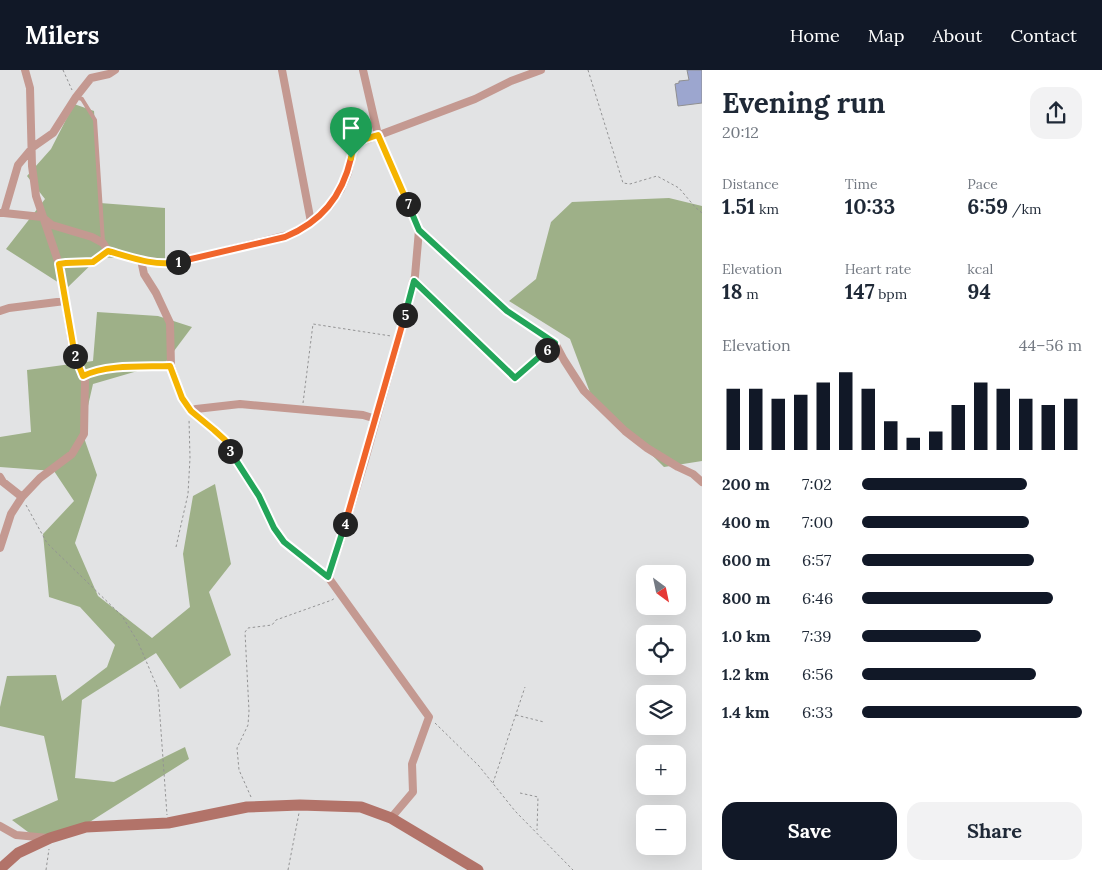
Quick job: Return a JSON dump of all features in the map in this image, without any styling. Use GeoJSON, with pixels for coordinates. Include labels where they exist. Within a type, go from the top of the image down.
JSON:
{"type":"FeatureCollection","features":[{"type":"Feature","properties":{"kind":"street"},"geometry":{"type":"LineString","coordinates":[[0,548],[11,514],[22,497],[40,478],[72,454],[84,434],[85,380],[73,350],[59,264],[36,196],[32,166],[30,88],[25,70]]}},
{"type":"Feature","properties":{"kind":"street"},"geometry":{"type":"LineString","coordinates":[[115,70],[109,74],[91,78],[76,97],[54,133],[33,148],[18,165],[2,213],[42,218],[52,225],[92,237],[103,243],[108,251],[141,260],[171,264],[285,237],[311,222],[329,207],[348,173],[353,148],[358,143],[475,99],[511,81],[541,70]]}},
{"type":"Feature","properties":{"kind":"street"},"geometry":{"type":"LineString","coordinates":[[282,70],[311,222]]}},
{"type":"Feature","properties":{"kind":"street"},"geometry":{"type":"LineString","coordinates":[[363,70],[378,135],[419,230],[507,311],[555,343],[584,391],[625,431],[646,448],[693,474],[702,482]]}},
{"type":"Feature","properties":{"kind":"street"},"geometry":{"type":"LineString","coordinates":[[328,577],[376,419],[414,281],[419,230]]}},
{"type":"Feature","properties":{"kind":"street"},"geometry":{"type":"LineString","coordinates":[[59,264],[93,262],[108,251]]}},
{"type":"Feature","properties":{"kind":"street"},"geometry":{"type":"LineString","coordinates":[[141,260],[144,274],[156,293],[170,323],[170,366],[182,398],[191,411],[225,440],[239,466],[259,496],[274,528],[284,542],[328,577],[429,717],[412,764],[412,792],[391,818]]}},
{"type":"Feature","properties":{"kind":"street"},"geometry":{"type":"LineString","coordinates":[[414,281],[515,378],[555,343]]}},
{"type":"Feature","properties":{"kind":"street"},"geometry":{"type":"LineString","coordinates":[[0,311],[64,300]]}},
{"type":"Feature","properties":{"kind":"street"},"geometry":{"type":"LineString","coordinates":[[191,411],[240,404],[363,414],[376,419]]}},
{"type":"Feature","properties":{"kind":"street"},"geometry":{"type":"LineString","coordinates":[[0,477],[3,482],[22,497]]}},
{"type":"Feature","properties":{"kind":"street"},"geometry":{"type":"LineString","coordinates":[[0,869],[18,853],[50,838],[86,827],[168,823],[247,807],[300,805],[361,807],[391,818],[478,870]]}},
{"type":"Feature","properties":{"kind":"street"},"geometry":{"type":"LineString","coordinates":[[0,826],[16,835],[50,838]]}},
{"type":"Feature","properties":{"kind":"lane"},"geometry":{"type":"LineString","coordinates":[[76,97],[82,99],[95,120],[103,243]]}},
{"type":"Feature","properties":{"kind":"path"},"geometry":{"type":"LineString","coordinates":[[63,70],[76,97]]}},
{"type":"Feature","properties":{"kind":"path"},"geometry":{"type":"LineString","coordinates":[[588,70],[624,183],[630,184],[657,176],[680,188],[702,213]]}},
{"type":"Feature","properties":{"kind":"path"},"geometry":{"type":"LineString","coordinates":[[302,410],[313,324],[399,337]]}},
{"type":"Feature","properties":{"kind":"path"},"geometry":{"type":"LineString","coordinates":[[83,376],[104,369],[170,366]]}},
{"type":"Feature","properties":{"kind":"path"},"geometry":{"type":"LineString","coordinates":[[176,547],[188,494],[190,458],[189,418],[191,411]]}},
{"type":"Feature","properties":{"kind":"path"},"geometry":{"type":"LineString","coordinates":[[22,497],[47,544],[122,616],[138,642],[158,689],[168,823]]}},
{"type":"Feature","properties":{"kind":"path"},"geometry":{"type":"LineString","coordinates":[[256,807],[240,770],[238,748],[248,725],[249,711],[245,632],[248,628],[272,625],[276,620],[332,600],[339,594]]}},
{"type":"Feature","properties":{"kind":"path"},"geometry":{"type":"LineString","coordinates":[[493,783],[525,687]]}},
{"type":"Feature","properties":{"kind":"path"},"geometry":{"type":"LineString","coordinates":[[516,715],[544,722]]}},
{"type":"Feature","properties":{"kind":"path"},"geometry":{"type":"LineString","coordinates":[[429,717],[479,766],[515,811],[573,870]]}},
{"type":"Feature","properties":{"kind":"path"},"geometry":{"type":"LineString","coordinates":[[520,793],[538,797],[536,831]]}},
{"type":"Feature","properties":{"kind":"path"},"geometry":{"type":"LineString","coordinates":[[288,870],[300,805]]}},
{"type":"Feature","properties":{"kind":"path"},"geometry":{"type":"LineString","coordinates":[[46,870],[50,838]]}},
{"type":"Feature","properties":{"kind":"green space"},"geometry":{"type":"Polygon","coordinates":[[[74,104],[94,111],[100,203],[165,208],[165,261],[99,257],[67,288],[6,249],[45,199],[27,176],[51,149],[74,104]]]}},
{"type":"Feature","properties":{"kind":"green space"},"geometry":{"type":"Polygon","coordinates":[[[669,198],[702,206],[702,461],[664,467],[591,395],[570,339],[509,301],[536,279],[551,222],[572,202],[669,198]]]}},
{"type":"Feature","properties":{"kind":"green space"},"geometry":{"type":"Polygon","coordinates":[[[97,312],[158,316],[192,327],[165,363],[93,384],[82,432],[97,475],[75,543],[98,596],[152,638],[190,607],[183,554],[193,496],[215,484],[231,564],[209,592],[231,655],[180,689],[156,653],[82,700],[75,778],[114,782],[185,747],[189,759],[66,837],[36,838],[12,820],[58,800],[44,736],[0,726],[0,707],[7,676],[56,675],[62,701],[107,667],[115,645],[80,607],[49,597],[43,534],[74,501],[54,471],[0,467],[0,437],[31,432],[27,370],[93,361],[97,312]]]}},
{"type":"Feature","properties":{"kind":"building"},"geometry":{"type":"Polygon","coordinates":[[[687,70],[702,70],[702,103],[678,106],[675,84],[679,83],[679,81],[689,80],[687,70]]]}},
{"type":"Feature","properties":{"kind":"route"},"geometry":{"type":"LineString","coordinates":[[378,135],[419,230],[507,311],[555,343],[515,378],[414,281],[365,460],[328,577],[284,542],[274,528],[259,496],[239,466],[225,440],[191,411],[182,398],[170,366],[104,369],[83,376],[73,350],[59,264],[93,262],[108,251],[141,260],[171,264],[285,237],[311,222],[329,207],[348,173],[351,158],[353,148],[358,143],[378,135]]}}]}
